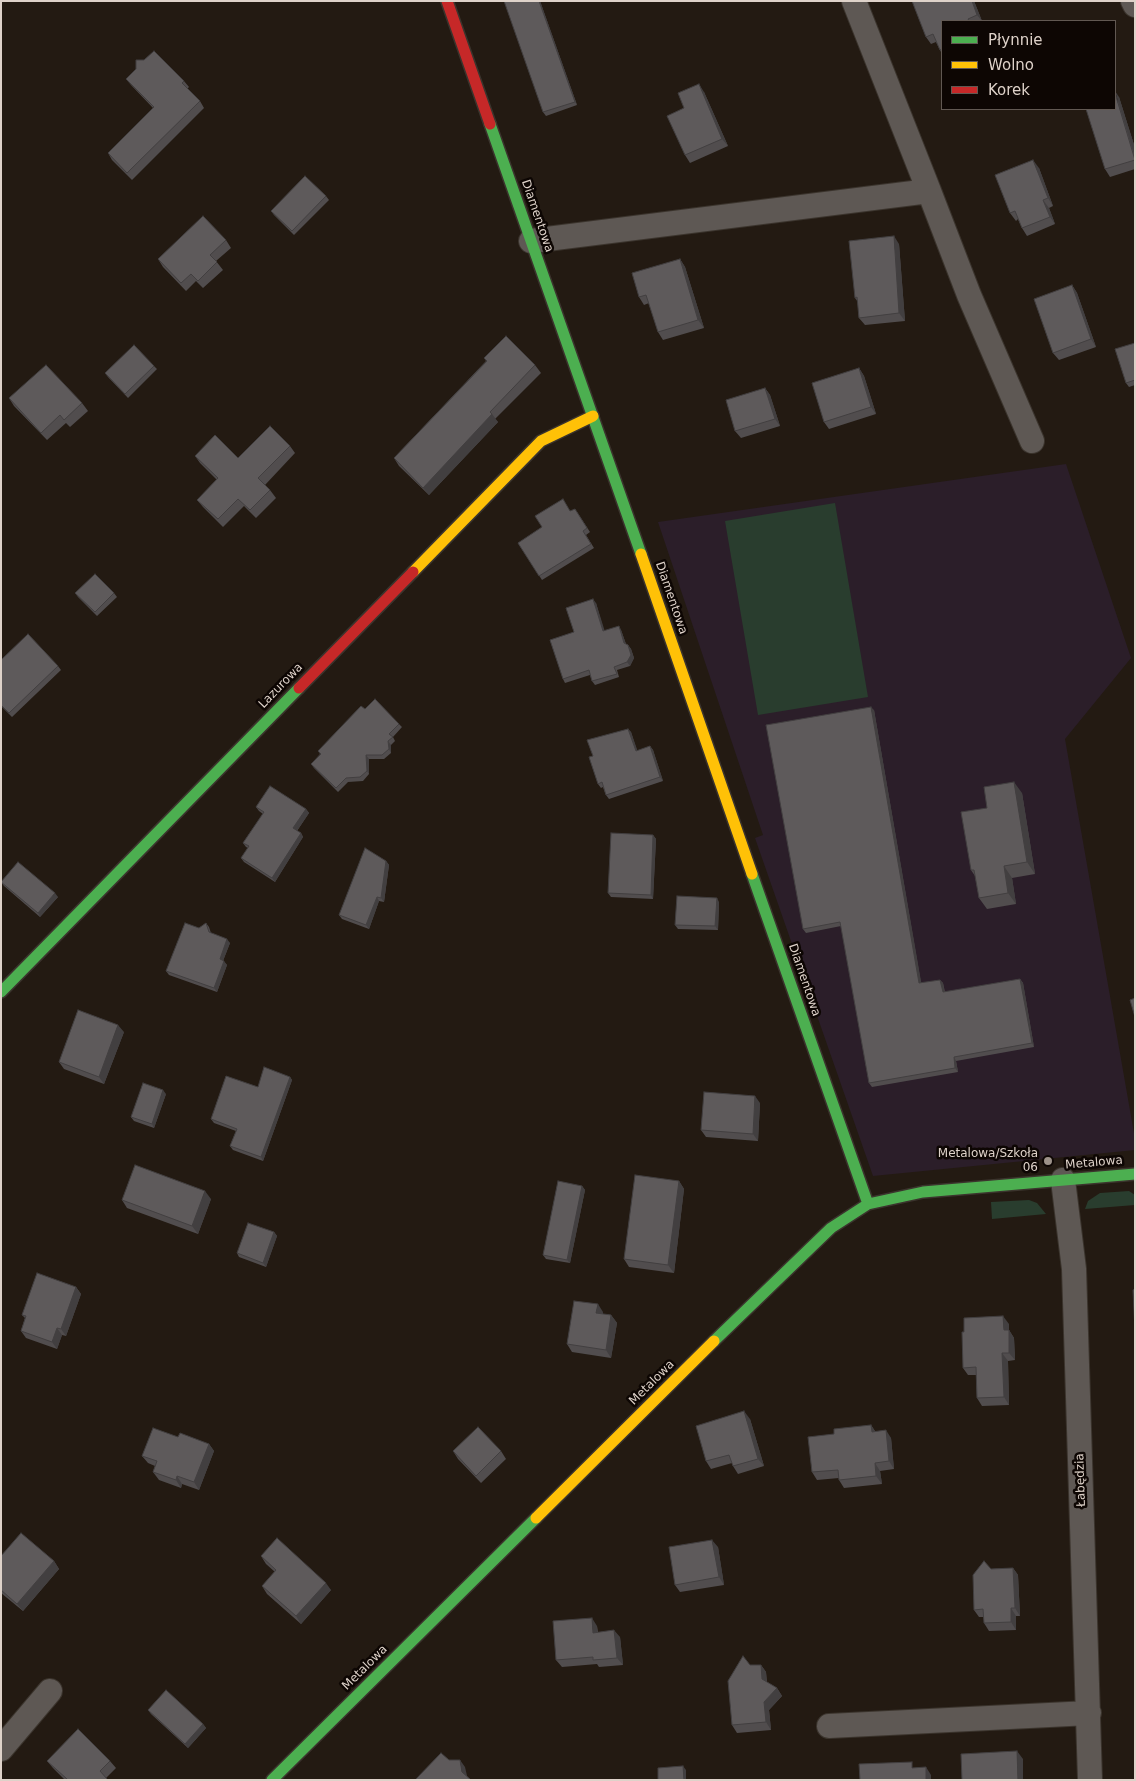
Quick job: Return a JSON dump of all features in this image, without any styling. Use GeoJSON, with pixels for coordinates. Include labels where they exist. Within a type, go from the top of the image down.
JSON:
{"type":"FeatureCollection","features":[{"type":"Feature","properties":{"kind":"street","name":"Diamentowa"},"geometry":{"type":"LineString","coordinates":[[447,1],[868,1204]]}},
{"type":"Feature","properties":{"kind":"street"},"geometry":{"type":"LineString","coordinates":[[854,1],[969,295],[1032,441]]}},
{"type":"Feature","properties":{"kind":"street"},"geometry":{"type":"LineString","coordinates":[[1133,1],[1135,6]]}},
{"type":"Feature","properties":{"kind":"street"},"geometry":{"type":"LineString","coordinates":[[531,241],[929,191]]}},
{"type":"Feature","properties":{"kind":"street","name":"Lazurowa"},"geometry":{"type":"LineString","coordinates":[[1,992],[541,441],[592,416]]}},
{"type":"Feature","properties":{"kind":"street","name":"Metalowa"},"geometry":{"type":"LineString","coordinates":[[272,1780],[774,1282],[831,1228],[868,1204],[923,1192],[1135,1174]]}},
{"type":"Feature","properties":{"kind":"street","name":"Łabędzia"},"geometry":{"type":"LineString","coordinates":[[1063,1180],[1074,1269],[1090,1780]]}},
{"type":"Feature","properties":{"kind":"street"},"geometry":{"type":"LineString","coordinates":[[1,1749],[50,1691]]}},
{"type":"Feature","properties":{"kind":"street"},"geometry":{"type":"LineString","coordinates":[[829,1726],[1088,1713]]}},
{"type":"Feature","properties":{"kind":"shaded area"},"geometry":{"type":"Polygon","coordinates":[[[1066,464],[1131,658],[1065,739],[1135,1139],[1135,1150],[873,1176],[755,838],[763,835],[658,522],[1066,464]]]}},
{"type":"Feature","properties":{"kind":"green space"},"geometry":{"type":"Polygon","coordinates":[[[835,503],[868,697],[758,715],[725,521],[835,503]]]}},
{"type":"Feature","properties":{"kind":"green space"},"geometry":{"type":"Polygon","coordinates":[[[1129,1191],[1135,1195],[1135,1205],[1085,1209],[1088,1201],[1100,1193],[1129,1191]]]}},
{"type":"Feature","properties":{"kind":"green space"},"geometry":{"type":"Polygon","coordinates":[[[1029,1200],[1037,1203],[1046,1214],[992,1219],[991,1202],[1029,1200]]]}},
{"type":"Feature","properties":{"kind":"building"},"geometry":{"type":"Polygon","coordinates":[[[504,1],[539,1],[575,102],[543,112],[504,1]]]}},
{"type":"Feature","properties":{"kind":"building"},"geometry":{"type":"Polygon","coordinates":[[[912,1],[972,1],[977,15],[968,20],[941,20],[941,50],[933,34],[926,37],[912,1]]]}},
{"type":"Feature","properties":{"kind":"building"},"geometry":{"type":"Polygon","coordinates":[[[154,51],[184,81],[182,83],[200,101],[127,173],[108,153],[154,107],[126,79],[136,69],[136,60],[144,60],[154,51]]]}},
{"type":"Feature","properties":{"kind":"building"},"geometry":{"type":"Polygon","coordinates":[[[699,84],[722,139],[685,155],[667,116],[684,108],[678,93],[699,84]]]}},
{"type":"Feature","properties":{"kind":"building"},"geometry":{"type":"Polygon","coordinates":[[[1116,96],[1135,160],[1105,169],[1086,110],[1116,110],[1116,96]]]}},
{"type":"Feature","properties":{"kind":"building"},"geometry":{"type":"Polygon","coordinates":[[[1033,160],[1048,198],[1043,200],[1050,217],[1022,228],[1015,211],[1010,213],[995,175],[1033,160]]]}},
{"type":"Feature","properties":{"kind":"building"},"geometry":{"type":"Polygon","coordinates":[[[305,176],[326,196],[292,231],[271,211],[305,176]]]}},
{"type":"Feature","properties":{"kind":"building"},"geometry":{"type":"Polygon","coordinates":[[[203,216],[226,240],[210,255],[217,262],[198,281],[191,274],[181,283],[158,259],[203,216]]]}},
{"type":"Feature","properties":{"kind":"building"},"geometry":{"type":"Polygon","coordinates":[[[894,236],[899,313],[859,318],[849,241],[894,236]]]}},
{"type":"Feature","properties":{"kind":"building"},"geometry":{"type":"Polygon","coordinates":[[[680,259],[698,320],[658,332],[646,295],[639,297],[632,273],[680,259]]]}},
{"type":"Feature","properties":{"kind":"building"},"geometry":{"type":"Polygon","coordinates":[[[1072,285],[1091,339],[1053,353],[1034,299],[1072,285]]]}},
{"type":"Feature","properties":{"kind":"building"},"geometry":{"type":"Polygon","coordinates":[[[506,336],[535,365],[490,412],[492,414],[423,488],[394,458],[487,361],[484,358],[506,336]]]}},
{"type":"Feature","properties":{"kind":"building"},"geometry":{"type":"Polygon","coordinates":[[[1135,343],[1135,380],[1126,383],[1115,349],[1135,343]]]}},
{"type":"Feature","properties":{"kind":"building"},"geometry":{"type":"Polygon","coordinates":[[[134,345],[154,366],[125,394],[105,373],[134,345]]]}},
{"type":"Feature","properties":{"kind":"building"},"geometry":{"type":"Polygon","coordinates":[[[46,365],[82,403],[64,420],[60,415],[41,433],[9,398],[46,365]]]}},
{"type":"Feature","properties":{"kind":"building"},"geometry":{"type":"Polygon","coordinates":[[[859,368],[871,407],[824,422],[812,383],[859,368]]]}},
{"type":"Feature","properties":{"kind":"building"},"geometry":{"type":"Polygon","coordinates":[[[765,388],[775,419],[735,431],[726,400],[765,388]]]}},
{"type":"Feature","properties":{"kind":"building"},"geometry":{"type":"Polygon","coordinates":[[[270,426],[290,446],[258,478],[270,490],[250,510],[238,499],[218,519],[197,500],[218,478],[195,456],[215,435],[238,458],[270,426]]]}},
{"type":"Feature","properties":{"kind":"building"},"geometry":{"type":"Polygon","coordinates":[[[563,499],[570,511],[575,509],[587,528],[583,531],[591,544],[539,576],[518,543],[542,527],[535,516],[563,499]]]}},
{"type":"Feature","properties":{"kind":"building"},"geometry":{"type":"Polygon","coordinates":[[[95,574],[114,593],[95,612],[75,593],[95,574]]]}},
{"type":"Feature","properties":{"kind":"building"},"geometry":{"type":"Polygon","coordinates":[[[593,599],[603,631],[619,626],[624,643],[628,645],[631,655],[627,662],[614,667],[617,674],[592,681],[589,670],[563,679],[550,640],[574,632],[566,608],[593,599]]]}},
{"type":"Feature","properties":{"kind":"building"},"geometry":{"type":"Polygon","coordinates":[[[28,634],[58,666],[9,713],[1,705],[1,660],[28,634]]]}},
{"type":"Feature","properties":{"kind":"building"},"geometry":{"type":"Polygon","coordinates":[[[375,699],[399,724],[389,734],[393,737],[388,741],[389,749],[382,755],[366,755],[367,771],[360,777],[346,778],[336,788],[311,764],[321,754],[318,751],[361,706],[365,709],[375,699]]]}},
{"type":"Feature","properties":{"kind":"building"},"geometry":{"type":"Polygon","coordinates":[[[871,707],[919,983],[940,980],[943,992],[1020,979],[1032,1043],[954,1057],[955,1068],[869,1083],[840,922],[803,929],[766,725],[871,707]]]}},
{"type":"Feature","properties":{"kind":"building"},"geometry":{"type":"Polygon","coordinates":[[[628,729],[636,751],[650,746],[660,777],[606,795],[602,782],[598,784],[589,757],[593,756],[587,740],[628,729]]]}},
{"type":"Feature","properties":{"kind":"building"},"geometry":{"type":"Polygon","coordinates":[[[1014,782],[1027,862],[1004,866],[1008,893],[979,898],[974,870],[971,870],[961,812],[987,808],[984,787],[1014,782]]]}},
{"type":"Feature","properties":{"kind":"building"},"geometry":{"type":"Polygon","coordinates":[[[270,786],[306,809],[293,828],[301,833],[272,878],[241,858],[249,846],[243,843],[264,812],[256,807],[270,786]]]}},
{"type":"Feature","properties":{"kind":"building"},"geometry":{"type":"Polygon","coordinates":[[[611,833],[653,835],[651,895],[608,893],[611,833]]]}},
{"type":"Feature","properties":{"kind":"building"},"geometry":{"type":"Polygon","coordinates":[[[365,848],[386,861],[381,898],[377,897],[366,925],[339,915],[365,848]]]}},
{"type":"Feature","properties":{"kind":"building"},"geometry":{"type":"Polygon","coordinates":[[[18,862],[55,893],[38,913],[1,882],[18,862]]]}},
{"type":"Feature","properties":{"kind":"building"},"geometry":{"type":"Polygon","coordinates":[[[677,896],[717,898],[715,926],[675,925],[677,896]]]}},
{"type":"Feature","properties":{"kind":"building"},"geometry":{"type":"Polygon","coordinates":[[[185,923],[199,928],[206,923],[209,932],[227,939],[220,959],[224,961],[214,988],[166,971],[185,923]]]}},
{"type":"Feature","properties":{"kind":"building"},"geometry":{"type":"Polygon","coordinates":[[[1135,998],[1135,1017],[1130,1000],[1135,998]]]}},
{"type":"Feature","properties":{"kind":"building"},"geometry":{"type":"Polygon","coordinates":[[[78,1010],[118,1025],[99,1077],[59,1062],[78,1010]]]}},
{"type":"Feature","properties":{"kind":"building"},"geometry":{"type":"Polygon","coordinates":[[[264,1067],[290,1077],[261,1157],[230,1146],[237,1129],[211,1119],[226,1076],[258,1087],[264,1067]]]}},
{"type":"Feature","properties":{"kind":"building"},"geometry":{"type":"Polygon","coordinates":[[[143,1083],[163,1090],[152,1124],[131,1117],[143,1083]]]}},
{"type":"Feature","properties":{"kind":"building"},"geometry":{"type":"Polygon","coordinates":[[[704,1092],[755,1096],[753,1134],[701,1130],[704,1092]]]}},
{"type":"Feature","properties":{"kind":"building"},"geometry":{"type":"Polygon","coordinates":[[[135,1165],[205,1191],[192,1226],[122,1200],[135,1165]]]}},
{"type":"Feature","properties":{"kind":"building"},"geometry":{"type":"Polygon","coordinates":[[[635,1175],[679,1181],[668,1265],[624,1259],[635,1175]]]}},
{"type":"Feature","properties":{"kind":"building"},"geometry":{"type":"Polygon","coordinates":[[[558,1181],[582,1186],[567,1260],[543,1255],[558,1181]]]}},
{"type":"Feature","properties":{"kind":"building"},"geometry":{"type":"Polygon","coordinates":[[[248,1223],[274,1232],[263,1263],[237,1253],[248,1223]]]}},
{"type":"Feature","properties":{"kind":"building"},"geometry":{"type":"Polygon","coordinates":[[[37,1273],[76,1287],[61,1329],[57,1328],[52,1342],[21,1331],[26,1316],[22,1315],[37,1273]]]}},
{"type":"Feature","properties":{"kind":"building"},"geometry":{"type":"Polygon","coordinates":[[[1135,1289],[1135,1331],[1133,1290],[1135,1289]]]}},
{"type":"Feature","properties":{"kind":"building"},"geometry":{"type":"Polygon","coordinates":[[[574,1301],[598,1304],[596,1313],[611,1315],[606,1350],[567,1344],[574,1301]]]}},
{"type":"Feature","properties":{"kind":"building"},"geometry":{"type":"Polygon","coordinates":[[[1003,1316],[1004,1330],[1009,1330],[1009,1353],[1002,1353],[1004,1397],[977,1398],[976,1367],[963,1368],[962,1332],[964,1332],[964,1318],[1003,1316]]]}},
{"type":"Feature","properties":{"kind":"building"},"geometry":{"type":"Polygon","coordinates":[[[744,1411],[758,1459],[733,1466],[729,1455],[706,1461],[696,1426],[744,1411]]]}},
{"type":"Feature","properties":{"kind":"building"},"geometry":{"type":"Polygon","coordinates":[[[871,1425],[872,1432],[886,1430],[889,1461],[875,1463],[876,1476],[839,1480],[838,1470],[812,1472],[808,1437],[834,1434],[834,1429],[871,1425]]]}},
{"type":"Feature","properties":{"kind":"building"},"geometry":{"type":"Polygon","coordinates":[[[478,1427],[501,1451],[476,1476],[453,1451],[478,1427]]]}},
{"type":"Feature","properties":{"kind":"building"},"geometry":{"type":"Polygon","coordinates":[[[153,1428],[178,1437],[180,1433],[209,1444],[194,1482],[177,1476],[176,1480],[153,1472],[157,1461],[142,1456],[153,1428]]]}},
{"type":"Feature","properties":{"kind":"building"},"geometry":{"type":"Polygon","coordinates":[[[21,1533],[54,1561],[17,1604],[1,1590],[1,1556],[21,1533]]]}},
{"type":"Feature","properties":{"kind":"building"},"geometry":{"type":"Polygon","coordinates":[[[277,1538],[326,1583],[296,1616],[262,1586],[276,1570],[261,1556],[277,1538]]]}},
{"type":"Feature","properties":{"kind":"building"},"geometry":{"type":"Polygon","coordinates":[[[712,1540],[719,1577],[675,1585],[669,1547],[712,1540]]]}},
{"type":"Feature","properties":{"kind":"building"},"geometry":{"type":"Polygon","coordinates":[[[984,1561],[991,1569],[1013,1568],[1015,1608],[1011,1608],[1011,1622],[984,1623],[983,1609],[974,1610],[973,1575],[984,1561]]]}},
{"type":"Feature","properties":{"kind":"building"},"geometry":{"type":"Polygon","coordinates":[[[592,1618],[593,1633],[614,1630],[617,1658],[593,1660],[593,1657],[556,1660],[553,1621],[592,1618]]]}},
{"type":"Feature","properties":{"kind":"building"},"geometry":{"type":"Polygon","coordinates":[[[743,1656],[750,1665],[761,1665],[762,1679],[777,1688],[764,1702],[766,1722],[732,1725],[728,1681],[743,1656]]]}},
{"type":"Feature","properties":{"kind":"building"},"geometry":{"type":"Polygon","coordinates":[[[166,1690],[203,1724],[185,1744],[148,1710],[166,1690]]]}},
{"type":"Feature","properties":{"kind":"building"},"geometry":{"type":"Polygon","coordinates":[[[78,1729],[110,1761],[100,1771],[107,1780],[66,1780],[47,1761],[78,1729]]]}},
{"type":"Feature","properties":{"kind":"building"},"geometry":{"type":"Polygon","coordinates":[[[1017,1751],[1018,1780],[962,1780],[961,1754],[1017,1751]]]}},
{"type":"Feature","properties":{"kind":"building"},"geometry":{"type":"Polygon","coordinates":[[[441,1753],[449,1760],[460,1760],[462,1772],[471,1780],[415,1780],[441,1753]]]}},
{"type":"Feature","properties":{"kind":"building"},"geometry":{"type":"Polygon","coordinates":[[[912,1762],[912,1768],[926,1767],[926,1780],[860,1780],[859,1764],[912,1762]]]}},
{"type":"Feature","properties":{"kind":"building"},"geometry":{"type":"Polygon","coordinates":[[[683,1766],[684,1780],[658,1780],[658,1768],[683,1766]]]}},
{"type":"Feature","properties":{"kind":"traffic: fast"},"geometry":{"type":"LineString","coordinates":[[490,124],[641,554]]}},
{"type":"Feature","properties":{"kind":"traffic: fast"},"geometry":{"type":"LineString","coordinates":[[1,992],[299,688]]}},
{"type":"Feature","properties":{"kind":"traffic: fast"},"geometry":{"type":"LineString","coordinates":[[752,874],[868,1204]]}},
{"type":"Feature","properties":{"kind":"traffic: fast"},"geometry":{"type":"LineString","coordinates":[[714,1341],[831,1228],[868,1204],[923,1192],[1135,1174]]}},
{"type":"Feature","properties":{"kind":"traffic: fast"},"geometry":{"type":"LineString","coordinates":[[272,1780],[536,1518]]}},
{"type":"Feature","properties":{"kind":"traffic: slow"},"geometry":{"type":"LineString","coordinates":[[413,572],[541,441],[593,416]]}},
{"type":"Feature","properties":{"kind":"traffic: slow"},"geometry":{"type":"LineString","coordinates":[[641,554],[752,874]]}},
{"type":"Feature","properties":{"kind":"traffic: slow"},"geometry":{"type":"LineString","coordinates":[[536,1518],[714,1341]]}},
{"type":"Feature","properties":{"kind":"traffic: jam"},"geometry":{"type":"LineString","coordinates":[[447,1],[490,124]]}},
{"type":"Feature","properties":{"kind":"traffic: jam"},"geometry":{"type":"LineString","coordinates":[[299,688],[413,572]]}},
{"type":"Feature","properties":{"kind":"place","name":"Metalowa/Szkoła 06"},"geometry":{"type":"Point","coordinates":[1048,1161]}}]}
